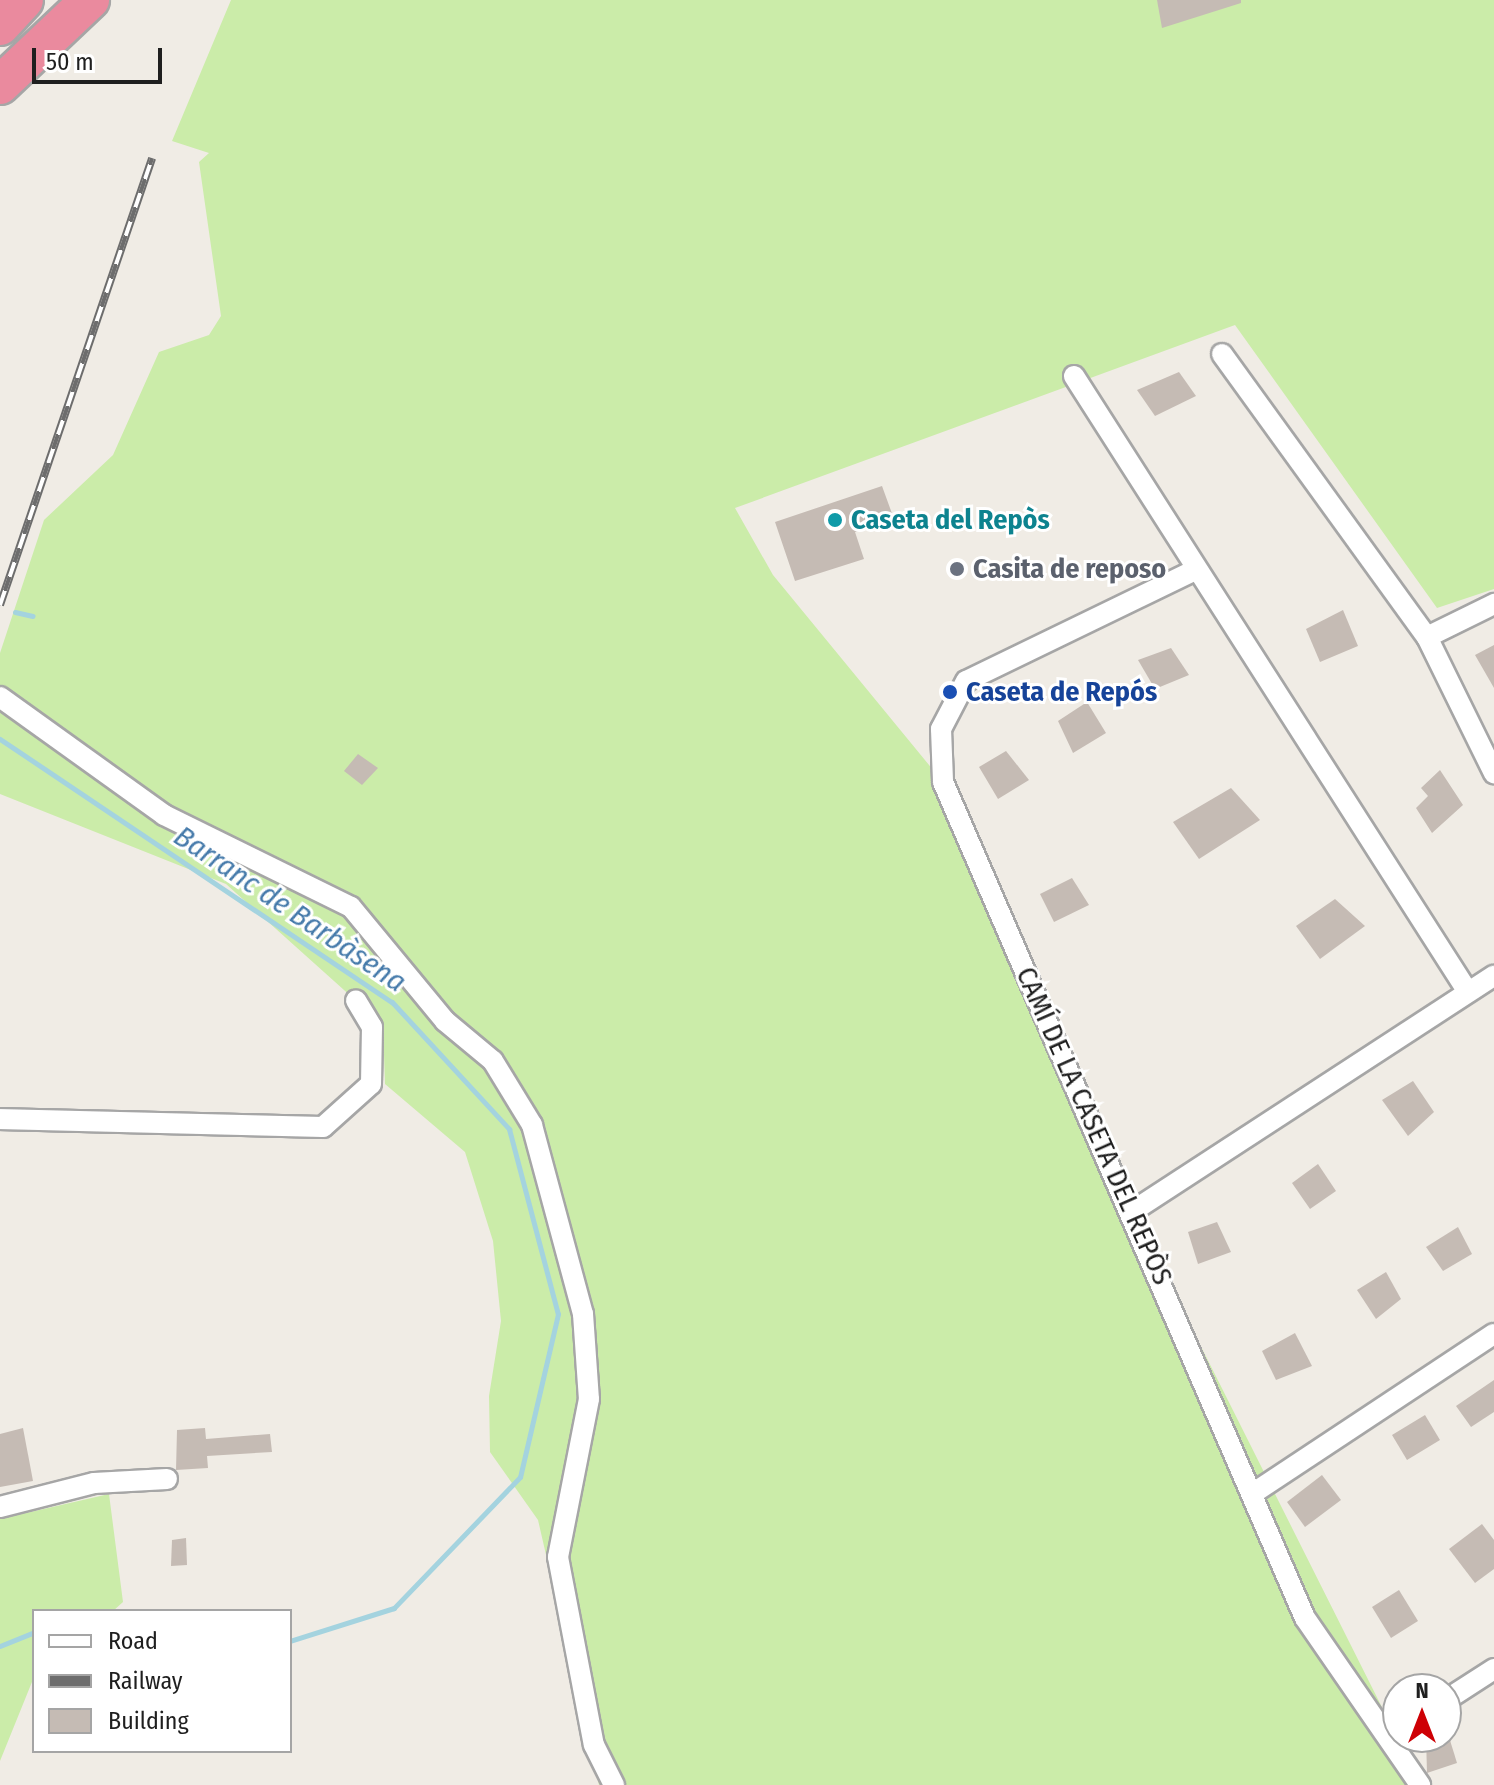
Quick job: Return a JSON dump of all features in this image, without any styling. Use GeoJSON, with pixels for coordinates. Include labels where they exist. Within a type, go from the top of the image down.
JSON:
{"type":"FeatureCollection","features":[{"type":"Feature","properties":{"kind":"highway"},"geometry":{"type":"LineString","coordinates":[[0,26],[24,0]]}},
{"type":"Feature","properties":{"kind":"highway"},"geometry":{"type":"LineString","coordinates":[[0,85],[90,0]]}},
{"type":"Feature","properties":{"kind":"street"},"geometry":{"type":"LineString","coordinates":[[1222,354],[1427,637],[1494,773]]}},
{"type":"Feature","properties":{"kind":"street"},"geometry":{"type":"LineString","coordinates":[[1074,376],[1195,570],[1468,992]]}},
{"type":"Feature","properties":{"kind":"street","name":"CAMÍ DE LA CASETA DEL REPÒS"},"geometry":{"type":"LineString","coordinates":[[1195,570],[966,681],[941,729],[943,782],[1133,1211],[1305,1618],[1382,1717]]}},
{"type":"Feature","properties":{"kind":"street"},"geometry":{"type":"LineString","coordinates":[[1427,637],[1494,604]]}},
{"type":"Feature","properties":{"kind":"street"},"geometry":{"type":"LineString","coordinates":[[0,697],[164,815],[351,907],[445,1021],[493,1061],[532,1125],[583,1314],[589,1399],[558,1557],[594,1745],[614,1785]]}},
{"type":"Feature","properties":{"kind":"street"},"geometry":{"type":"LineString","coordinates":[[1133,1211],[1494,976]]}},
{"type":"Feature","properties":{"kind":"street"},"geometry":{"type":"LineString","coordinates":[[0,1119],[323,1127],[371,1084],[372,1027],[356,1000]]}},
{"type":"Feature","properties":{"kind":"street"},"geometry":{"type":"LineString","coordinates":[[1252,1494],[1494,1334]]}},
{"type":"Feature","properties":{"kind":"street"},"geometry":{"type":"LineString","coordinates":[[0,1507],[94,1483],[167,1479]]}},
{"type":"Feature","properties":{"kind":"street"},"geometry":{"type":"LineString","coordinates":[[1462,1690],[1494,1669]]}},
{"type":"Feature","properties":{"kind":"street","name":"CAMÍ DE LA CASETA DEL REPÒS"},"geometry":{"type":"LineString","coordinates":[[1404,1753],[1420,1785]]}},
{"type":"Feature","properties":{"kind":"green space"},"geometry":{"type":"Polygon","coordinates":[[[231,0],[1494,0],[1494,589],[1437,608],[1235,325],[735,508],[773,575],[943,782],[1133,1211],[1382,1707],[1382,1753],[1405,1753],[1421,1785],[599,1785],[538,1520],[490,1452],[489,1396],[501,1321],[493,1241],[465,1152],[385,1084],[383,1025],[226,884],[0,794],[0,653],[44,520],[113,455],[159,352],[209,335],[221,316],[199,162],[209,153],[172,141],[231,0]]]}},
{"type":"Feature","properties":{"kind":"green space"},"geometry":{"type":"Polygon","coordinates":[[[109,1494],[123,1602],[115,1609],[32,1609],[32,1682],[0,1761],[0,1519],[109,1494]]]}},
{"type":"Feature","properties":{"kind":"building"},"geometry":{"type":"Polygon","coordinates":[[[1157,0],[1241,0],[1241,3],[1162,28],[1157,0]]]}},
{"type":"Feature","properties":{"kind":"building"},"geometry":{"type":"Polygon","coordinates":[[[1179,372],[1196,396],[1155,416],[1137,390],[1179,372]]]}},
{"type":"Feature","properties":{"kind":"building"},"geometry":{"type":"Polygon","coordinates":[[[882,486],[894,519],[855,532],[864,559],[795,581],[775,522],[882,486]]]}},
{"type":"Feature","properties":{"kind":"building"},"geometry":{"type":"Polygon","coordinates":[[[1343,610],[1358,646],[1320,662],[1306,629],[1343,610]]]}},
{"type":"Feature","properties":{"kind":"building"},"geometry":{"type":"Polygon","coordinates":[[[1494,645],[1494,688],[1475,655],[1494,645]]]}},
{"type":"Feature","properties":{"kind":"building"},"geometry":{"type":"Polygon","coordinates":[[[1171,648],[1189,675],[1155,689],[1138,660],[1171,648]]]}},
{"type":"Feature","properties":{"kind":"building"},"geometry":{"type":"Polygon","coordinates":[[[1087,702],[1106,733],[1073,753],[1058,721],[1087,702]]]}},
{"type":"Feature","properties":{"kind":"building"},"geometry":{"type":"Polygon","coordinates":[[[1006,751],[1029,780],[998,799],[979,767],[1006,751]]]}},
{"type":"Feature","properties":{"kind":"building"},"geometry":{"type":"Polygon","coordinates":[[[358,754],[378,768],[362,785],[344,771],[358,754]]]}},
{"type":"Feature","properties":{"kind":"building"},"geometry":{"type":"Polygon","coordinates":[[[1440,770],[1463,805],[1432,833],[1416,808],[1428,796],[1421,788],[1440,770]]]}},
{"type":"Feature","properties":{"kind":"building"},"geometry":{"type":"Polygon","coordinates":[[[1231,788],[1260,820],[1199,859],[1173,822],[1231,788]]]}},
{"type":"Feature","properties":{"kind":"building"},"geometry":{"type":"Polygon","coordinates":[[[1072,878],[1089,905],[1054,922],[1040,894],[1072,878]]]}},
{"type":"Feature","properties":{"kind":"building"},"geometry":{"type":"Polygon","coordinates":[[[1335,899],[1365,926],[1320,959],[1296,926],[1335,899]]]}},
{"type":"Feature","properties":{"kind":"building"},"geometry":{"type":"Polygon","coordinates":[[[1413,1081],[1434,1112],[1408,1136],[1382,1100],[1413,1081]]]}},
{"type":"Feature","properties":{"kind":"building"},"geometry":{"type":"Polygon","coordinates":[[[1318,1164],[1336,1191],[1310,1209],[1292,1183],[1318,1164]]]}},
{"type":"Feature","properties":{"kind":"building"},"geometry":{"type":"Polygon","coordinates":[[[1217,1222],[1231,1252],[1198,1264],[1188,1232],[1217,1222]]]}},
{"type":"Feature","properties":{"kind":"building"},"geometry":{"type":"Polygon","coordinates":[[[1458,1227],[1472,1254],[1443,1271],[1426,1247],[1458,1227]]]}},
{"type":"Feature","properties":{"kind":"building"},"geometry":{"type":"Polygon","coordinates":[[[1386,1272],[1401,1299],[1376,1319],[1357,1290],[1386,1272]]]}},
{"type":"Feature","properties":{"kind":"building"},"geometry":{"type":"Polygon","coordinates":[[[1295,1333],[1312,1366],[1276,1380],[1262,1351],[1295,1333]]]}},
{"type":"Feature","properties":{"kind":"building"},"geometry":{"type":"Polygon","coordinates":[[[1494,1380],[1494,1412],[1471,1427],[1456,1406],[1494,1380]]]}},
{"type":"Feature","properties":{"kind":"building"},"geometry":{"type":"Polygon","coordinates":[[[1425,1415],[1440,1440],[1407,1460],[1392,1435],[1425,1415]]]}},
{"type":"Feature","properties":{"kind":"building"},"geometry":{"type":"Polygon","coordinates":[[[23,1428],[33,1481],[0,1487],[0,1434],[23,1428]]]}},
{"type":"Feature","properties":{"kind":"building"},"geometry":{"type":"Polygon","coordinates":[[[205,1428],[206,1439],[270,1434],[272,1452],[207,1456],[208,1468],[176,1470],[177,1430],[205,1428]]]}},
{"type":"Feature","properties":{"kind":"building"},"geometry":{"type":"Polygon","coordinates":[[[1322,1475],[1341,1500],[1305,1527],[1287,1502],[1322,1475]]]}},
{"type":"Feature","properties":{"kind":"building"},"geometry":{"type":"Polygon","coordinates":[[[1482,1524],[1494,1540],[1494,1569],[1475,1583],[1449,1549],[1482,1524]]]}},
{"type":"Feature","properties":{"kind":"building"},"geometry":{"type":"Polygon","coordinates":[[[186,1538],[187,1565],[171,1566],[172,1540],[186,1538]]]}},
{"type":"Feature","properties":{"kind":"building"},"geometry":{"type":"Polygon","coordinates":[[[1399,1590],[1418,1621],[1391,1638],[1372,1607],[1399,1590]]]}},
{"type":"Feature","properties":{"kind":"building"},"geometry":{"type":"Polygon","coordinates":[[[1426,1753],[1454,1753],[1457,1763],[1427,1773],[1426,1753]]]}},
{"type":"Feature","properties":{"kind":"waterway"},"geometry":{"type":"LineString","coordinates":[[15,612],[33,616]]}},
{"type":"Feature","properties":{"kind":"waterway","name":"Barranc de Barbàsena"},"geometry":{"type":"LineString","coordinates":[[0,739],[392,1002],[509,1129],[558,1314],[520,1477],[394,1608],[292,1640]]}},
{"type":"Feature","properties":{"kind":"waterway","name":"Barranc de Barbàsena"},"geometry":{"type":"LineString","coordinates":[[0,1646],[32,1633]]}},
{"type":"Feature","properties":{"kind":"railway"},"geometry":{"type":"LineString","coordinates":[[0,605],[152,158]]}},
{"type":"Feature","properties":{"kind":"place","name":"Caseta del Repòs"},"geometry":{"type":"Point","coordinates":[835,520]}},
{"type":"Feature","properties":{"kind":"place","name":"Casita de reposo"},"geometry":{"type":"Point","coordinates":[957,569]}},
{"type":"Feature","properties":{"kind":"place","name":"Caseta de Repós"},"geometry":{"type":"Point","coordinates":[950,692]}}]}
